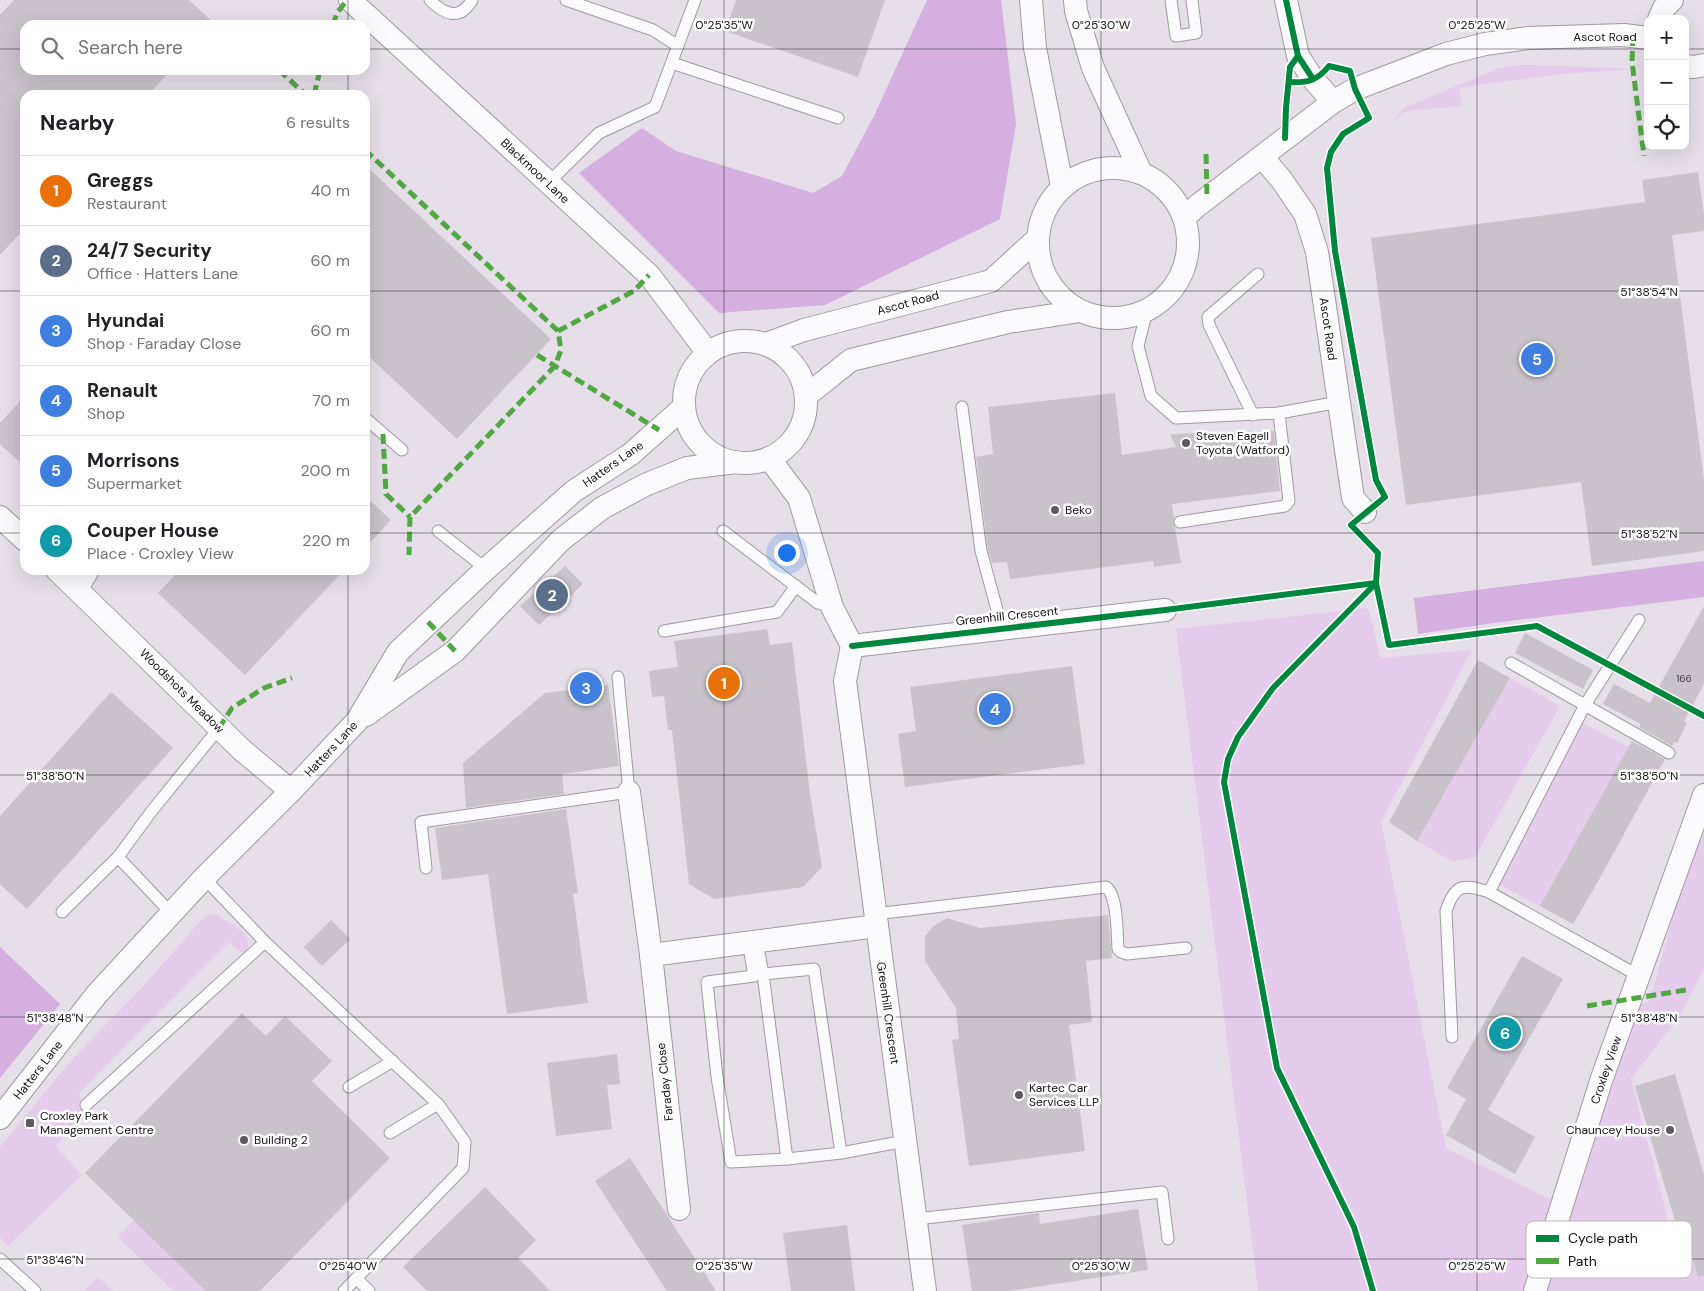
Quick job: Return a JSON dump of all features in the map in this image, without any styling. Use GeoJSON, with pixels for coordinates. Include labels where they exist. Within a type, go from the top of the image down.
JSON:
{"type":"FeatureCollection","features":[{"type":"Feature","properties":{"kind":"street","name":"Blackmoor Lane"},"geometry":{"type":"LineString","coordinates":[[350,0],[649,275],[708,352]]}},
{"type":"Feature","properties":{"kind":"street"},"geometry":{"type":"LineString","coordinates":[[1031,0],[1035,48],[1062,186]]}},
{"type":"Feature","properties":{"kind":"street"},"geometry":{"type":"LineString","coordinates":[[1074,0],[1093,68],[1142,173]]}},
{"type":"Feature","properties":{"kind":"street"},"geometry":{"type":"LineString","coordinates":[[1286,0],[1298,56],[1313,79],[1333,102]]}},
{"type":"Feature","properties":{"kind":"street"},"geometry":{"type":"LineString","coordinates":[[1661,15],[1664,8],[1672,0]]}},
{"type":"Feature","properties":{"kind":"street","name":"Ascot Road"},"geometry":{"type":"LineString","coordinates":[[1185,217],[1196,206],[1333,102],[1355,89],[1446,54],[1485,44],[1528,38],[1624,35],[1644,38]]}},
{"type":"Feature","properties":{"kind":"street"},"geometry":{"type":"LineString","coordinates":[[1689,66],[1704,65]]}},
{"type":"Feature","properties":{"kind":"street","name":"Ascot Road"},"geometry":{"type":"LineString","coordinates":[[1262,157],[1281,179],[1305,214],[1317,252],[1353,498],[1365,512]]}},
{"type":"Feature","properties":{"kind":"street"},"geometry":{"type":"LineString","coordinates":[[1125,168],[1142,173],[1164,187],[1185,217],[1188,235],[1188,253],[1180,278],[1168,294],[1147,310],[1123,318],[1096,317],[1080,311],[1058,296],[1049,284],[1039,260],[1037,239],[1043,213],[1062,186],[1085,173],[1098,169],[1125,168]]}},
{"type":"Feature","properties":{"kind":"street","name":"Ascot Road"},"geometry":{"type":"LineString","coordinates":[[766,344],[804,330],[990,281],[1037,239]]}},
{"type":"Feature","properties":{"kind":"street"},"geometry":{"type":"LineString","coordinates":[[806,396],[851,360],[1008,322],[1080,311]]}},
{"type":"Feature","properties":{"kind":"street"},"geometry":{"type":"LineString","coordinates":[[358,721],[455,651],[561,540],[602,508],[645,485],[687,468],[736,462],[753,462],[769,458],[785,448],[798,433],[805,415],[806,396],[802,379],[793,364],[781,352],[766,344],[752,341],[724,344],[708,352],[695,366],[686,382],[683,400],[685,418],[693,435],[704,448],[719,458],[736,462]]}},
{"type":"Feature","properties":{"kind":"street","name":"Hatters Lane"},"geometry":{"type":"LineString","coordinates":[[0,1118],[97,994],[204,878],[358,721],[398,652],[486,569],[574,491],[631,454],[684,407]]}},
{"type":"Feature","properties":{"kind":"street"},"geometry":{"type":"LineString","coordinates":[[769,458],[799,498],[832,607],[852,646]]}},
{"type":"Feature","properties":{"kind":"street"},"geometry":{"type":"LineString","coordinates":[[0,517],[20,535]]}},
{"type":"Feature","properties":{"kind":"street","name":"Woodshots Meadow"},"geometry":{"type":"LineString","coordinates":[[82,579],[219,728],[291,791]]}},
{"type":"Feature","properties":{"kind":"street","name":"Greenhill Crescent"},"geometry":{"type":"LineString","coordinates":[[925,1291],[845,680],[852,646],[1165,610]]}},
{"type":"Feature","properties":{"kind":"street","name":"Faraday Close"},"geometry":{"type":"LineString","coordinates":[[629,792],[651,955],[679,1209]]}},
{"type":"Feature","properties":{"kind":"street","name":"Croxley View"},"geometry":{"type":"LineString","coordinates":[[1557,1221],[1602,1078],[1704,795]]}},
{"type":"Feature","properties":{"kind":"street"},"geometry":{"type":"LineString","coordinates":[[651,955],[752,942],[876,920]]}},
{"type":"Feature","properties":{"kind":"street","name":"Croxley View"},"geometry":{"type":"LineString","coordinates":[[1535,1291],[1539,1278]]}},
{"type":"Feature","properties":{"kind":"lane"},"geometry":{"type":"LineString","coordinates":[[430,0],[438,8],[452,14],[460,14],[468,8],[472,0]]}},
{"type":"Feature","properties":{"kind":"lane"},"geometry":{"type":"LineString","coordinates":[[566,0],[653,30],[678,46]]}},
{"type":"Feature","properties":{"kind":"lane"},"geometry":{"type":"LineString","coordinates":[[548,183],[599,132],[655,107],[695,0]]}},
{"type":"Feature","properties":{"kind":"lane"},"geometry":{"type":"LineString","coordinates":[[1171,0],[1176,36],[1196,33],[1192,0]]}},
{"type":"Feature","properties":{"kind":"lane"},"geometry":{"type":"LineString","coordinates":[[672,63],[838,118]]}},
{"type":"Feature","properties":{"kind":"lane"},"geometry":{"type":"LineString","coordinates":[[1253,415],[1209,325],[1208,317],[1258,274]]}},
{"type":"Feature","properties":{"kind":"lane"},"geometry":{"type":"LineString","coordinates":[[1147,310],[1138,346],[1151,396],[1176,418],[1279,413],[1339,402]]}},
{"type":"Feature","properties":{"kind":"lane"},"geometry":{"type":"LineString","coordinates":[[962,407],[980,551],[1002,628]]}},
{"type":"Feature","properties":{"kind":"lane"},"geometry":{"type":"LineString","coordinates":[[1180,522],[1285,506],[1290,501],[1279,413]]}},
{"type":"Feature","properties":{"kind":"lane"},"geometry":{"type":"LineString","coordinates":[[370,422],[402,450]]}},
{"type":"Feature","properties":{"kind":"lane"},"geometry":{"type":"LineString","coordinates":[[438,531],[486,569]]}},
{"type":"Feature","properties":{"kind":"lane"},"geometry":{"type":"LineString","coordinates":[[723,531],[818,603],[832,607]]}},
{"type":"Feature","properties":{"kind":"lane"},"geometry":{"type":"LineString","coordinates":[[664,631],[777,612],[796,586]]}},
{"type":"Feature","properties":{"kind":"lane"},"geometry":{"type":"LineString","coordinates":[[1489,892],[1585,705],[1638,620]]}},
{"type":"Feature","properties":{"kind":"lane"},"geometry":{"type":"LineString","coordinates":[[1511,663],[1669,753]]}},
{"type":"Feature","properties":{"kind":"lane"},"geometry":{"type":"LineString","coordinates":[[426,868],[421,822],[629,792],[618,677]]}},
{"type":"Feature","properties":{"kind":"lane"},"geometry":{"type":"LineString","coordinates":[[62,912],[118,856],[219,728]]}},
{"type":"Feature","properties":{"kind":"lane"},"geometry":{"type":"LineString","coordinates":[[118,856],[171,913]]}},
{"type":"Feature","properties":{"kind":"lane"},"geometry":{"type":"LineString","coordinates":[[204,878],[265,942],[438,1104],[465,1142],[463,1168],[344,1291]]}},
{"type":"Feature","properties":{"kind":"lane"},"geometry":{"type":"LineString","coordinates":[[1452,1037],[1446,911],[1450,899],[1458,889],[1470,886],[1489,892],[1638,976]]}},
{"type":"Feature","properties":{"kind":"lane"},"geometry":{"type":"LineString","coordinates":[[876,920],[1106,887],[1110,890],[1114,905],[1118,949],[1121,952],[1127,954],[1186,948]]}},
{"type":"Feature","properties":{"kind":"lane"},"geometry":{"type":"LineString","coordinates":[[86,1105],[265,942]]}},
{"type":"Feature","properties":{"kind":"lane"},"geometry":{"type":"LineString","coordinates":[[752,942],[787,1159]]}},
{"type":"Feature","properties":{"kind":"lane"},"geometry":{"type":"LineString","coordinates":[[841,1153],[814,969],[706,982],[717,1077],[732,1162],[787,1159],[841,1153],[905,1141]]}},
{"type":"Feature","properties":{"kind":"lane"},"geometry":{"type":"LineString","coordinates":[[349,1087],[393,1061]]}},
{"type":"Feature","properties":{"kind":"lane"},"geometry":{"type":"LineString","coordinates":[[390,1133],[438,1104]]}},
{"type":"Feature","properties":{"kind":"lane"},"geometry":{"type":"LineString","coordinates":[[916,1219],[1162,1192],[1168,1239]]}},
{"type":"Feature","properties":{"kind":"lane"},"geometry":{"type":"LineString","coordinates":[[0,1259],[35,1291]]}},
{"type":"Feature","properties":{"kind":"lane"},"geometry":{"type":"LineString","coordinates":[[357,1279],[369,1291]]}},
{"type":"Feature","properties":{"kind":"shaded area"},"geometry":{"type":"Polygon","coordinates":[[[927,0],[1001,0],[1016,124],[1000,219],[825,305],[719,313],[579,173],[642,128],[676,151],[813,193],[842,176],[874,116],[927,0]]]}},
{"type":"Feature","properties":{"kind":"shaded area"},"geometry":{"type":"Polygon","coordinates":[[[1517,65],[1639,69],[1559,74],[1459,88],[1462,106],[1413,110],[1402,113],[1384,131],[1404,108],[1497,69],[1517,65]]]}},
{"type":"Feature","properties":{"kind":"shaded area"},"geometry":{"type":"Polygon","coordinates":[[[1704,561],[1704,597],[1418,634],[1414,598],[1704,561]]]}},
{"type":"Feature","properties":{"kind":"shaded area"},"geometry":{"type":"Polygon","coordinates":[[[1368,608],[1381,658],[1472,650],[1381,822],[1446,1148],[1551,1200],[1612,1013],[1650,1001],[1680,890],[1704,830],[1704,969],[1680,1015],[1631,1079],[1668,1221],[1526,1221],[1526,1278],[1692,1278],[1692,1257],[1704,1253],[1704,1291],[1258,1291],[1176,629],[1368,608]]]}},
{"type":"Feature","properties":{"kind":"shaded area"},"geometry":{"type":"Polygon","coordinates":[[[1510,678],[1560,706],[1475,857],[1453,862],[1417,841],[1510,678]]]}},
{"type":"Feature","properties":{"kind":"shaded area"},"geometry":{"type":"Polygon","coordinates":[[[1580,722],[1629,747],[1540,906],[1498,884],[1580,722]]]}},
{"type":"Feature","properties":{"kind":"shaded area"},"geometry":{"type":"Polygon","coordinates":[[[213,913],[240,929],[245,935],[248,947],[244,955],[229,942],[79,1093],[83,1112],[56,1147],[82,1175],[8,1246],[0,1237],[0,1147],[69,1063],[148,981],[203,918],[213,913]]]}},
{"type":"Feature","properties":{"kind":"shaded area"},"geometry":{"type":"Polygon","coordinates":[[[0,947],[60,1004],[0,1078],[0,947]]]}},
{"type":"Feature","properties":{"kind":"shaded area"},"geometry":{"type":"Polygon","coordinates":[[[134,1220],[206,1291],[173,1291],[118,1237],[134,1220]]]}},
{"type":"Feature","properties":{"kind":"shaded area"},"geometry":{"type":"Polygon","coordinates":[[[98,1277],[113,1291],[84,1291],[98,1277]]]}},
{"type":"Feature","properties":{"kind":"building"},"geometry":{"type":"Polygon","coordinates":[[[14,0],[189,0],[211,20],[20,20],[20,75],[166,75],[153,90],[20,90],[20,233],[0,255],[0,15],[14,0]]]}},
{"type":"Feature","properties":{"kind":"building"},"geometry":{"type":"Polygon","coordinates":[[[736,0],[885,0],[858,77],[725,31],[736,0]]]}},
{"type":"Feature","properties":{"kind":"building"},"geometry":{"type":"Polygon","coordinates":[[[370,170],[551,339],[457,439],[370,358],[370,170]]]}},
{"type":"Feature","properties":{"kind":"building"},"geometry":{"type":"Polygon","coordinates":[[[1698,172],[1704,214],[1704,231],[1672,235],[1704,479],[1704,551],[1592,566],[1581,482],[1406,505],[1371,238],[1645,202],[1642,180],[1698,172]]]}},
{"type":"Feature","properties":{"kind":"building","name":"Beko"},"geometry":{"type":"Polygon","coordinates":[[[1115,393],[1122,455],[1176,447],[1170,434],[1274,431],[1280,491],[1172,504],[1173,523],[1181,563],[1154,567],[1153,561],[1010,579],[1007,562],[992,563],[988,550],[976,457],[993,454],[988,407],[1115,393]]]}},
{"type":"Feature","properties":{"kind":"building"},"geometry":{"type":"Polygon","coordinates":[[[20,401],[20,462],[0,444],[0,423],[20,401]]]}},
{"type":"Feature","properties":{"kind":"building"},"geometry":{"type":"Polygon","coordinates":[[[370,501],[391,520],[370,543],[370,501]]]}},
{"type":"Feature","properties":{"kind":"building"},"geometry":{"type":"Polygon","coordinates":[[[565,566],[583,584],[539,625],[520,606],[565,566]]]}},
{"type":"Feature","properties":{"kind":"building"},"geometry":{"type":"Polygon","coordinates":[[[175,575],[339,575],[245,675],[158,593],[175,575]]]}},
{"type":"Feature","properties":{"kind":"building"},"geometry":{"type":"Polygon","coordinates":[[[1704,606],[1704,684],[1684,721],[1687,723],[1677,743],[1674,742],[1672,746],[1639,727],[1641,724],[1603,704],[1614,684],[1650,703],[1704,606]]]}},
{"type":"Feature","properties":{"kind":"building"},"geometry":{"type":"Polygon","coordinates":[[[767,629],[770,645],[792,642],[810,794],[822,867],[803,887],[714,899],[689,884],[672,730],[668,730],[664,696],[652,697],[649,671],[678,667],[674,641],[767,629]]]}},
{"type":"Feature","properties":{"kind":"building"},"geometry":{"type":"Polygon","coordinates":[[[1525,633],[1593,670],[1583,689],[1515,653],[1525,633]]]}},
{"type":"Feature","properties":{"kind":"building"},"geometry":{"type":"Polygon","coordinates":[[[1478,660],[1510,678],[1417,841],[1389,822],[1478,660]]]}},
{"type":"Feature","properties":{"kind":"building"},"geometry":{"type":"Polygon","coordinates":[[[1072,666],[1085,764],[905,787],[898,734],[916,731],[910,687],[1072,666]]]}},
{"type":"Feature","properties":{"kind":"building"},"geometry":{"type":"Polygon","coordinates":[[[608,685],[619,766],[562,774],[564,794],[466,808],[463,763],[545,693],[608,685]]]}},
{"type":"Feature","properties":{"kind":"building"},"geometry":{"type":"Polygon","coordinates":[[[111,692],[173,748],[27,909],[0,884],[0,816],[111,692]]]}},
{"type":"Feature","properties":{"kind":"building"},"geometry":{"type":"Polygon","coordinates":[[[1632,741],[1665,759],[1573,924],[1540,906],[1632,741]]]}},
{"type":"Feature","properties":{"kind":"building"},"geometry":{"type":"Polygon","coordinates":[[[566,809],[578,893],[573,894],[588,1003],[507,1014],[488,874],[442,880],[435,828],[566,809]]]}},
{"type":"Feature","properties":{"kind":"building"},"geometry":{"type":"Polygon","coordinates":[[[1108,915],[1112,958],[1086,961],[1092,1022],[1069,1025],[1085,1151],[969,1166],[952,1040],[959,1039],[956,1008],[925,961],[925,937],[932,927],[947,918],[980,928],[1108,915]]]}},
{"type":"Feature","properties":{"kind":"building"},"geometry":{"type":"Polygon","coordinates":[[[331,920],[350,939],[322,966],[304,947],[331,920]]]}},
{"type":"Feature","properties":{"kind":"building"},"geometry":{"type":"Polygon","coordinates":[[[1522,956],[1563,979],[1488,1110],[1535,1137],[1515,1174],[1446,1135],[1466,1099],[1447,1088],[1522,956]]]}},
{"type":"Feature","properties":{"kind":"building","name":"Building 2"},"geometry":{"type":"Polygon","coordinates":[[[242,1013],[266,1036],[285,1016],[332,1061],[312,1081],[390,1158],[260,1291],[206,1291],[85,1173],[242,1013]]]}},
{"type":"Feature","properties":{"kind":"building"},"geometry":{"type":"Polygon","coordinates":[[[617,1054],[620,1084],[607,1085],[612,1129],[556,1136],[547,1063],[617,1054]]]}},
{"type":"Feature","properties":{"kind":"building","name":"Chauncey House"},"geometry":{"type":"Polygon","coordinates":[[[1675,1074],[1704,1175],[1704,1276],[1698,1277],[1692,1256],[1692,1221],[1675,1221],[1635,1086],[1675,1074]]]}},
{"type":"Feature","properties":{"kind":"building"},"geometry":{"type":"Polygon","coordinates":[[[630,1158],[716,1291],[667,1291],[595,1181],[630,1158]]]}},
{"type":"Feature","properties":{"kind":"building"},"geometry":{"type":"Polygon","coordinates":[[[485,1187],[536,1240],[518,1258],[550,1291],[427,1291],[403,1267],[485,1187]]]}},
{"type":"Feature","properties":{"kind":"building"},"geometry":{"type":"Polygon","coordinates":[[[1138,1209],[1148,1270],[1009,1291],[972,1291],[962,1225],[1039,1213],[1040,1224],[1138,1209]]]}},
{"type":"Feature","properties":{"kind":"building"},"geometry":{"type":"Polygon","coordinates":[[[847,1225],[855,1291],[791,1291],[783,1233],[847,1225]]]}},
{"type":"Feature","properties":{"kind":"marked path"},"geometry":{"type":"LineString","coordinates":[[335,20],[337,13],[347,0]]}},
{"type":"Feature","properties":{"kind":"marked path"},"geometry":{"type":"LineString","coordinates":[[1633,36],[1632,62],[1644,156]]}},
{"type":"Feature","properties":{"kind":"marked path"},"geometry":{"type":"LineString","coordinates":[[284,75],[301,90]]}},
{"type":"Feature","properties":{"kind":"marked path"},"geometry":{"type":"LineString","coordinates":[[315,90],[319,75]]}},
{"type":"Feature","properties":{"kind":"marked path"},"geometry":{"type":"LineString","coordinates":[[1206,154],[1207,197]]}},
{"type":"Feature","properties":{"kind":"marked path"},"geometry":{"type":"LineString","coordinates":[[370,155],[558,331],[561,350],[555,366],[410,517],[409,555]]}},
{"type":"Feature","properties":{"kind":"marked path"},"geometry":{"type":"LineString","coordinates":[[558,331],[634,291],[649,275]]}},
{"type":"Feature","properties":{"kind":"marked path"},"geometry":{"type":"LineString","coordinates":[[537,355],[659,430]]}},
{"type":"Feature","properties":{"kind":"marked path"},"geometry":{"type":"LineString","coordinates":[[383,434],[386,494],[410,517]]}},
{"type":"Feature","properties":{"kind":"marked path"},"geometry":{"type":"LineString","coordinates":[[428,622],[455,651]]}},
{"type":"Feature","properties":{"kind":"marked path"},"geometry":{"type":"LineString","coordinates":[[219,728],[232,708],[264,688],[292,678]]}},
{"type":"Feature","properties":{"kind":"marked path"},"geometry":{"type":"LineString","coordinates":[[1587,1006],[1686,990]]}},
{"type":"Feature","properties":{"kind":"cycle path"},"geometry":{"type":"LineString","coordinates":[[1286,0],[1298,56],[1313,79]]}},
{"type":"Feature","properties":{"kind":"cycle path"},"geometry":{"type":"LineString","coordinates":[[1285,138],[1290,67],[1298,56]]}},
{"type":"Feature","properties":{"kind":"cycle path"},"geometry":{"type":"LineString","coordinates":[[1289,82],[1311,80],[1320,75],[1329,66],[1350,71],[1355,89],[1369,118],[1343,134],[1331,152],[1327,168],[1335,251],[1376,480],[1385,497],[1351,525],[1378,553],[1376,583],[1389,645],[1537,626],[1704,716]]}},
{"type":"Feature","properties":{"kind":"cycle path"},"geometry":{"type":"LineString","coordinates":[[852,646],[1165,610],[1376,583]]}},
{"type":"Feature","properties":{"kind":"cycle path"},"geometry":{"type":"LineString","coordinates":[[1373,1291],[1354,1227],[1277,1068],[1224,782],[1228,759],[1238,737],[1273,688],[1376,583]]}},
{"type":"Feature","properties":{"kind":"place","name":"Morrisons"},"geometry":{"type":"Point","coordinates":[1537,359]}},
{"type":"Feature","properties":{"kind":"place","name":"Steven Eagell Toyota (Watford)"},"geometry":{"type":"Point","coordinates":[1186,443]}},
{"type":"Feature","properties":{"kind":"place","name":"Beko"},"geometry":{"type":"Point","coordinates":[1055,510]}},
{"type":"Feature","properties":{"kind":"place","name":"24/7 Security"},"geometry":{"type":"Point","coordinates":[552,595]}},
{"type":"Feature","properties":{"kind":"place","name":"Greggs"},"geometry":{"type":"Point","coordinates":[724,683]}},
{"type":"Feature","properties":{"kind":"place","name":"Hyundai"},"geometry":{"type":"Point","coordinates":[586,688]}},
{"type":"Feature","properties":{"kind":"place","name":"Renault"},"geometry":{"type":"Point","coordinates":[995,709]}},
{"type":"Feature","properties":{"kind":"place","name":"Couper House"},"geometry":{"type":"Point","coordinates":[1505,1033]}},
{"type":"Feature","properties":{"kind":"place","name":"Kartec Car Services LLP"},"geometry":{"type":"Point","coordinates":[1019,1095]}},
{"type":"Feature","properties":{"kind":"place","name":"Croxley Park Management Centre"},"geometry":{"type":"Point","coordinates":[30,1123]}},
{"type":"Feature","properties":{"kind":"place","name":"Chauncey House"},"geometry":{"type":"Point","coordinates":[1670,1130]}},
{"type":"Feature","properties":{"kind":"place","name":"Building 2"},"geometry":{"type":"Point","coordinates":[244,1140]}}]}
